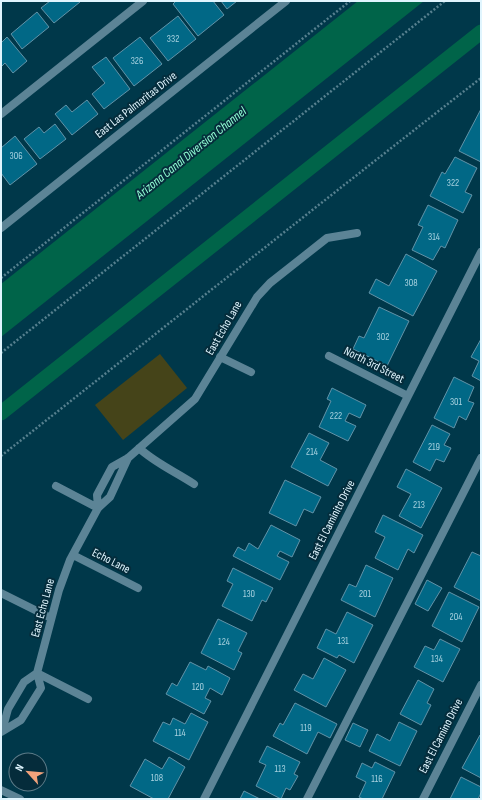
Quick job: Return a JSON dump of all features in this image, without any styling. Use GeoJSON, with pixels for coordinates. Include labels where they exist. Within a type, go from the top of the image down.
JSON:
{"type":"FeatureCollection","features":[{"type":"Feature","properties":{"kind":"street"},"geometry":{"type":"LineString","coordinates":[[1,114],[143,1]]}},
{"type":"Feature","properties":{"kind":"street","name":"East Las Palmaritas Drive"},"geometry":{"type":"LineString","coordinates":[[1,228],[286,1]]}},
{"type":"Feature","properties":{"kind":"street","name":"East Echo Lane"},"geometry":{"type":"LineString","coordinates":[[98,508],[97,495],[112,467],[128,458],[195,400],[246,312],[270,283],[327,238],[357,233]]}},
{"type":"Feature","properties":{"kind":"street","name":"East El Caminito Drive"},"geometry":{"type":"LineString","coordinates":[[204,799],[481,252]]}},
{"type":"Feature","properties":{"kind":"street","name":"North 3rd Street"},"geometry":{"type":"LineString","coordinates":[[329,356],[408,396]]}},
{"type":"Feature","properties":{"kind":"street"},"geometry":{"type":"LineString","coordinates":[[220,357],[251,372]]}},
{"type":"Feature","properties":{"kind":"street"},"geometry":{"type":"LineString","coordinates":[[139,448],[152,460],[171,469],[194,484]]}},
{"type":"Feature","properties":{"kind":"street","name":"East Echo Lane"},"geometry":{"type":"LineString","coordinates":[[2,731],[21,720],[41,688],[37,673],[59,590],[73,555],[98,508],[110,497],[128,458]]}},
{"type":"Feature","properties":{"kind":"street"},"geometry":{"type":"LineString","coordinates":[[307,799],[481,458]]}},
{"type":"Feature","properties":{"kind":"street"},"geometry":{"type":"LineString","coordinates":[[56,486],[98,508]]}},
{"type":"Feature","properties":{"kind":"street","name":"Echo Lane"},"geometry":{"type":"LineString","coordinates":[[73,555],[138,588]]}},
{"type":"Feature","properties":{"kind":"street"},"geometry":{"type":"LineString","coordinates":[[1,593],[51,618]]}},
{"type":"Feature","properties":{"kind":"street"},"geometry":{"type":"LineString","coordinates":[[37,673],[88,698]]}},
{"type":"Feature","properties":{"kind":"street","name":"East Echo Lane"},"geometry":{"type":"LineString","coordinates":[[2,731],[8,709],[24,682],[37,673]]}},
{"type":"Feature","properties":{"kind":"street","name":"East El Camino Drive"},"geometry":{"type":"LineString","coordinates":[[423,799],[481,684]]}},
{"type":"Feature","properties":{"kind":"street"},"geometry":{"type":"LineString","coordinates":[[1,790],[20,799]]}},
{"type":"Feature","properties":{"kind":"path"},"geometry":{"type":"LineString","coordinates":[[1,278],[350,1]]}},
{"type":"Feature","properties":{"kind":"path"},"geometry":{"type":"LineString","coordinates":[[1,354],[445,1]]}},
{"type":"Feature","properties":{"kind":"path"},"geometry":{"type":"LineString","coordinates":[[1,456],[207,295],[329,196],[481,78]]}},
{"type":"Feature","properties":{"kind":"shaded area"},"geometry":{"type":"Polygon","coordinates":[[[160,354],[187,388],[123,440],[95,405],[160,354]]]}},
{"type":"Feature","properties":{"kind":"water","name":"Arizona Canal Diversion Channel"},"geometry":{"type":"Polygon","coordinates":[[[358,1],[424,1],[1,337],[1,284],[358,1]]]}},
{"type":"Feature","properties":{"kind":"building"},"geometry":{"type":"Polygon","coordinates":[[[50,1],[80,2],[54,23],[41,8],[50,1]]]}},
{"type":"Feature","properties":{"kind":"building"},"geometry":{"type":"Polygon","coordinates":[[[176,1],[213,1],[224,15],[198,36],[173,4],[176,1]]]}},
{"type":"Feature","properties":{"kind":"building"},"geometry":{"type":"Polygon","coordinates":[[[221,1],[237,1],[227,9],[221,1]]]}},
{"type":"Feature","properties":{"kind":"building"},"geometry":{"type":"Polygon","coordinates":[[[37,12],[49,27],[22,49],[11,34],[37,12]]]}},
{"type":"Feature","properties":{"kind":"building"},"geometry":{"type":"Polygon","coordinates":[[[178,16],[196,39],[168,61],[150,38],[178,16]]]}},
{"type":"Feature","properties":{"kind":"building"},"geometry":{"type":"Polygon","coordinates":[[[7,37],[27,61],[13,73],[5,63],[1,67],[1,43],[7,37]]]}},
{"type":"Feature","properties":{"kind":"building"},"geometry":{"type":"Polygon","coordinates":[[[140,37],[162,64],[134,86],[113,58],[140,37]]]}},
{"type":"Feature","properties":{"kind":"building"},"geometry":{"type":"Polygon","coordinates":[[[106,57],[130,89],[104,109],[92,94],[105,83],[92,67],[106,57]]]}},
{"type":"Feature","properties":{"kind":"building"},"geometry":{"type":"Polygon","coordinates":[[[87,100],[98,114],[72,135],[55,114],[66,105],[72,112],[87,100]]]}},
{"type":"Feature","properties":{"kind":"building"},"geometry":{"type":"Polygon","coordinates":[[[481,109],[481,162],[459,151],[481,109]]]}},
{"type":"Feature","properties":{"kind":"building"},"geometry":{"type":"Polygon","coordinates":[[[55,124],[66,139],[40,159],[24,139],[39,127],[44,133],[55,124]]]}},
{"type":"Feature","properties":{"kind":"building"},"geometry":{"type":"Polygon","coordinates":[[[15,136],[37,164],[10,185],[1,173],[1,148],[15,136]]]}},
{"type":"Feature","properties":{"kind":"building"},"geometry":{"type":"Polygon","coordinates":[[[455,157],[477,168],[465,192],[472,195],[463,213],[430,196],[442,172],[445,174],[455,157]]]}},
{"type":"Feature","properties":{"kind":"building"},"geometry":{"type":"Polygon","coordinates":[[[428,205],[458,220],[445,248],[441,246],[433,260],[412,250],[423,227],[418,225],[428,205]]]}},
{"type":"Feature","properties":{"kind":"building"},"geometry":{"type":"Polygon","coordinates":[[[406,254],[437,271],[413,316],[369,293],[376,279],[389,286],[406,254]]]}},
{"type":"Feature","properties":{"kind":"building"},"geometry":{"type":"Polygon","coordinates":[[[379,307],[409,321],[387,366],[353,349],[359,336],[364,338],[379,307]]]}},
{"type":"Feature","properties":{"kind":"building"},"geometry":{"type":"Polygon","coordinates":[[[481,339],[481,381],[472,376],[479,361],[471,357],[481,339]]]}},
{"type":"Feature","properties":{"kind":"building"},"geometry":{"type":"Polygon","coordinates":[[[454,377],[474,387],[468,401],[474,403],[466,420],[459,416],[454,428],[434,418],[454,377]]]}},
{"type":"Feature","properties":{"kind":"building"},"geometry":{"type":"Polygon","coordinates":[[[332,388],[366,405],[360,418],[349,413],[345,421],[356,426],[348,441],[319,427],[331,401],[327,399],[332,388]]]}},
{"type":"Feature","properties":{"kind":"building"},"geometry":{"type":"Polygon","coordinates":[[[432,425],[450,434],[444,445],[451,448],[444,462],[436,459],[430,471],[413,462],[432,425]]]}},
{"type":"Feature","properties":{"kind":"building"},"geometry":{"type":"Polygon","coordinates":[[[309,433],[329,443],[320,460],[337,469],[328,486],[291,467],[309,433]]]}},
{"type":"Feature","properties":{"kind":"building"},"geometry":{"type":"Polygon","coordinates":[[[406,469],[442,488],[421,528],[399,516],[411,494],[397,487],[406,469]]]}},
{"type":"Feature","properties":{"kind":"building"},"geometry":{"type":"Polygon","coordinates":[[[285,480],[321,497],[313,513],[304,509],[296,526],[269,513],[285,480]]]}},
{"type":"Feature","properties":{"kind":"building"},"geometry":{"type":"Polygon","coordinates":[[[383,515],[423,535],[414,553],[408,549],[398,570],[375,558],[385,537],[375,532],[383,515]]]}},
{"type":"Feature","properties":{"kind":"building"},"geometry":{"type":"Polygon","coordinates":[[[271,525],[300,540],[292,557],[280,551],[277,556],[289,562],[280,580],[233,556],[238,547],[245,551],[249,543],[258,549],[271,525]]]}},
{"type":"Feature","properties":{"kind":"building"},"geometry":{"type":"Polygon","coordinates":[[[472,552],[481,556],[481,601],[454,587],[472,552]]]}},
{"type":"Feature","properties":{"kind":"building"},"geometry":{"type":"Polygon","coordinates":[[[366,565],[393,578],[375,617],[341,600],[349,584],[356,587],[366,565]]]}},
{"type":"Feature","properties":{"kind":"building"},"geometry":{"type":"Polygon","coordinates":[[[233,568],[273,588],[266,602],[262,600],[252,621],[222,606],[233,584],[227,581],[233,568]]]}},
{"type":"Feature","properties":{"kind":"building"},"geometry":{"type":"Polygon","coordinates":[[[427,580],[442,588],[428,611],[415,604],[427,580]]]}},
{"type":"Feature","properties":{"kind":"building"},"geometry":{"type":"Polygon","coordinates":[[[449,592],[479,607],[462,642],[432,626],[449,592]]]}},
{"type":"Feature","properties":{"kind":"building"},"geometry":{"type":"Polygon","coordinates":[[[347,612],[373,625],[354,663],[339,655],[337,658],[317,648],[326,629],[336,634],[347,612]]]}},
{"type":"Feature","properties":{"kind":"building"},"geometry":{"type":"Polygon","coordinates":[[[218,619],[247,633],[238,651],[242,653],[234,670],[201,653],[218,619]]]}},
{"type":"Feature","properties":{"kind":"building"},"geometry":{"type":"Polygon","coordinates":[[[440,639],[460,649],[443,682],[414,667],[425,646],[434,650],[440,639]]]}},
{"type":"Feature","properties":{"kind":"building"},"geometry":{"type":"Polygon","coordinates":[[[324,658],[346,670],[326,707],[294,690],[303,674],[313,679],[324,658]]]}},
{"type":"Feature","properties":{"kind":"building"},"geometry":{"type":"Polygon","coordinates":[[[190,662],[206,670],[208,666],[230,678],[222,695],[210,688],[205,698],[211,701],[204,714],[166,694],[172,683],[177,686],[190,662]]]}},
{"type":"Feature","properties":{"kind":"building"},"geometry":{"type":"Polygon","coordinates":[[[418,680],[434,689],[427,703],[431,705],[421,725],[400,714],[418,680]]]}},
{"type":"Feature","properties":{"kind":"building"},"geometry":{"type":"Polygon","coordinates":[[[295,703],[337,724],[330,738],[318,732],[307,754],[273,736],[280,723],[283,725],[295,703]]]}},
{"type":"Feature","properties":{"kind":"building"},"geometry":{"type":"Polygon","coordinates":[[[191,713],[208,722],[189,760],[153,741],[163,722],[170,725],[173,718],[185,724],[191,713]]]}},
{"type":"Feature","properties":{"kind":"building"},"geometry":{"type":"Polygon","coordinates":[[[399,722],[417,731],[400,766],[369,751],[377,734],[390,741],[399,722]]]}},
{"type":"Feature","properties":{"kind":"building"},"geometry":{"type":"Polygon","coordinates":[[[353,723],[368,730],[360,747],[345,740],[353,723]]]}},
{"type":"Feature","properties":{"kind":"building"},"geometry":{"type":"Polygon","coordinates":[[[481,735],[481,778],[462,768],[481,735]]]}},
{"type":"Feature","properties":{"kind":"building"},"geometry":{"type":"Polygon","coordinates":[[[267,746],[300,762],[294,774],[298,776],[290,790],[286,788],[281,799],[256,786],[266,765],[259,762],[267,746]]]}},
{"type":"Feature","properties":{"kind":"building"},"geometry":{"type":"Polygon","coordinates":[[[169,757],[185,767],[168,799],[154,799],[130,786],[145,759],[162,769],[169,757]]]}},
{"type":"Feature","properties":{"kind":"building"},"geometry":{"type":"Polygon","coordinates":[[[375,762],[395,772],[382,799],[363,799],[359,797],[366,782],[356,777],[362,763],[372,768],[375,762]]]}},
{"type":"Feature","properties":{"kind":"building"},"geometry":{"type":"Polygon","coordinates":[[[461,777],[481,787],[481,793],[478,799],[450,799],[461,777]]]}},
{"type":"Feature","properties":{"kind":"building"},"geometry":{"type":"Polygon","coordinates":[[[244,791],[260,799],[240,799],[244,791]]]}},
{"type":"Feature","properties":{"kind":"waterway"},"geometry":{"type":"LineString","coordinates":[[1,413],[481,32]]}}]}
